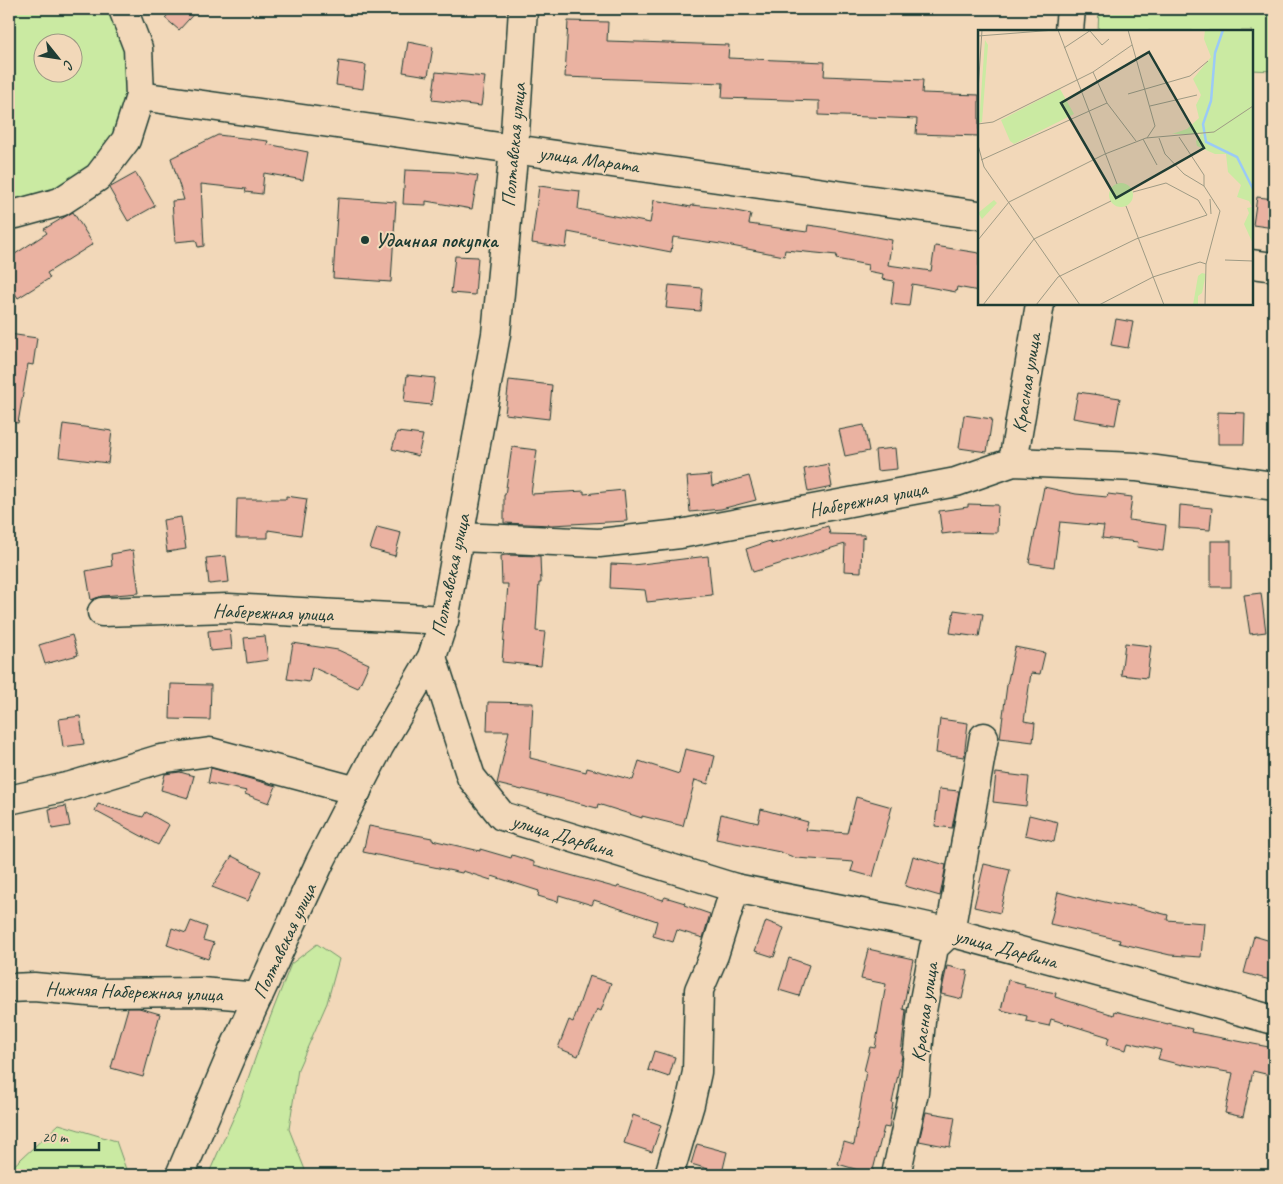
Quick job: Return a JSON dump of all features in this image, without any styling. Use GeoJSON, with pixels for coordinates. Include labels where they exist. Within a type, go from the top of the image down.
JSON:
{"type":"FeatureCollection","features":[{"type":"Feature","properties":{"kind":"street"},"geometry":{"type":"LineString","coordinates":[[9,214],[16,214],[60,202],[98,176],[126,140],[140,96],[138,48],[123,9]]}},
{"type":"Feature","properties":{"kind":"street","name":"Полтавская улица"},"geometry":{"type":"LineString","coordinates":[[180,1175],[258,997],[321,860],[379,747],[432,657],[444,620],[496,334],[514,148],[523,9]]}},
{"type":"Feature","properties":{"kind":"street"},"geometry":{"type":"LineString","coordinates":[[1069,30],[1071,9]]}},
{"type":"Feature","properties":{"kind":"street","name":"улица Марата"},"geometry":{"type":"LineString","coordinates":[[140,96],[978,215]]}},
{"type":"Feature","properties":{"kind":"street"},"geometry":{"type":"LineString","coordinates":[[1253,264],[1274,267]]}},
{"type":"Feature","properties":{"kind":"street","name":"Красная улица"},"geometry":{"type":"LineString","coordinates":[[1013,462],[1040,305]]}},
{"type":"Feature","properties":{"kind":"street","name":"Набережная улица"},"geometry":{"type":"LineString","coordinates":[[459,537],[598,544],[680,534],[956,482],[1013,462],[1136,467],[1274,486]]}},
{"type":"Feature","properties":{"kind":"street","name":"Набережная улица"},"geometry":{"type":"LineString","coordinates":[[102,612],[228,608],[444,620]]}},
{"type":"Feature","properties":{"kind":"street","name":"улица Дарвина"},"geometry":{"type":"LineString","coordinates":[[432,657],[471,777],[502,816],[735,888],[950,932],[1274,1020]]}},
{"type":"Feature","properties":{"kind":"street"},"geometry":{"type":"LineString","coordinates":[[950,932],[984,737]]}},
{"type":"Feature","properties":{"kind":"street"},"geometry":{"type":"LineString","coordinates":[[9,800],[71,786],[160,759],[210,752],[357,791]]}},
{"type":"Feature","properties":{"kind":"street"},"geometry":{"type":"LineString","coordinates":[[669,1175],[690,1104],[697,1072],[698,990],[714,955],[735,888]]}},
{"type":"Feature","properties":{"kind":"street","name":"Красная улица"},"geometry":{"type":"LineString","coordinates":[[896,1175],[914,1092],[922,1011],[934,947],[950,932]]}},
{"type":"Feature","properties":{"kind":"street","name":"Нижняя Набережная улица"},"geometry":{"type":"LineString","coordinates":[[9,988],[34,987],[100,992],[201,992],[258,997]]}},
{"type":"Feature","properties":{"kind":"green space"},"geometry":{"type":"Polygon","coordinates":[[[9,9],[123,9],[140,96],[98,177],[9,214],[9,9]]]}},
{"type":"Feature","properties":{"kind":"green space"},"geometry":{"type":"Polygon","coordinates":[[[1099,9],[1274,9],[1274,71],[1253,70],[1253,30],[1098,30],[1099,9]]]}},
{"type":"Feature","properties":{"kind":"green space"},"geometry":{"type":"Polygon","coordinates":[[[317,944],[339,959],[327,1003],[298,1069],[289,1129],[307,1175],[208,1175],[237,1110],[291,964],[317,944]]]}},
{"type":"Feature","properties":{"kind":"green space"},"geometry":{"type":"Polygon","coordinates":[[[59,1124],[116,1141],[128,1175],[9,1175],[9,1170],[59,1124]]]}},
{"type":"Feature","properties":{"kind":"building"},"geometry":{"type":"Polygon","coordinates":[[[173,9],[198,9],[179,30],[165,18],[173,9]]]}},
{"type":"Feature","properties":{"kind":"building"},"geometry":{"type":"Polygon","coordinates":[[[568,21],[608,22],[607,41],[729,45],[728,58],[825,62],[824,76],[923,80],[922,93],[978,95],[978,136],[916,134],[917,119],[819,115],[819,101],[722,98],[723,83],[565,77],[568,21]]]}},
{"type":"Feature","properties":{"kind":"building"},"geometry":{"type":"Polygon","coordinates":[[[408,42],[433,47],[428,76],[403,72],[408,42]]]}},
{"type":"Feature","properties":{"kind":"building"},"geometry":{"type":"Polygon","coordinates":[[[339,61],[366,65],[363,89],[336,85],[339,61]]]}},
{"type":"Feature","properties":{"kind":"building"},"geometry":{"type":"Polygon","coordinates":[[[436,72],[485,77],[481,106],[432,100],[436,72]]]}},
{"type":"Feature","properties":{"kind":"building"},"geometry":{"type":"Polygon","coordinates":[[[218,135],[268,141],[267,144],[308,152],[303,180],[264,173],[262,194],[245,192],[246,189],[201,184],[204,246],[198,247],[196,240],[175,242],[172,201],[184,200],[171,158],[218,135]]]}},
{"type":"Feature","properties":{"kind":"building"},"geometry":{"type":"Polygon","coordinates":[[[405,170],[452,172],[478,176],[472,209],[426,201],[426,205],[403,204],[405,170]]]}},
{"type":"Feature","properties":{"kind":"building"},"geometry":{"type":"Polygon","coordinates":[[[136,173],[155,206],[128,221],[109,188],[136,173]]]}},
{"type":"Feature","properties":{"kind":"building"},"geometry":{"type":"Polygon","coordinates":[[[539,186],[580,191],[578,209],[650,223],[654,200],[691,207],[692,205],[720,208],[751,214],[749,224],[807,232],[808,225],[892,240],[888,265],[931,271],[935,246],[978,253],[978,291],[957,287],[956,292],[912,284],[909,306],[891,304],[894,281],[882,279],[883,274],[867,271],[868,265],[836,259],[837,255],[785,250],[784,256],[673,237],[671,252],[568,232],[566,248],[532,243],[539,186]]]}},
{"type":"Feature","properties":{"kind":"building"},"geometry":{"type":"Polygon","coordinates":[[[1257,197],[1274,199],[1274,228],[1253,225],[1257,197]]]}},
{"type":"Feature","properties":{"kind":"building","name":"Удачная покупка"},"geometry":{"type":"Polygon","coordinates":[[[338,198],[396,202],[391,282],[333,278],[338,198]]]}},
{"type":"Feature","properties":{"kind":"building"},"geometry":{"type":"Polygon","coordinates":[[[73,212],[93,244],[47,273],[50,278],[18,298],[9,284],[9,258],[47,233],[44,229],[73,212]]]}},
{"type":"Feature","properties":{"kind":"building"},"geometry":{"type":"Polygon","coordinates":[[[455,256],[478,257],[475,295],[451,293],[455,256]]]}},
{"type":"Feature","properties":{"kind":"building"},"geometry":{"type":"Polygon","coordinates":[[[669,285],[702,288],[700,311],[666,308],[669,285]]]}},
{"type":"Feature","properties":{"kind":"building"},"geometry":{"type":"Polygon","coordinates":[[[1116,319],[1133,322],[1128,348],[1111,345],[1116,319]]]}},
{"type":"Feature","properties":{"kind":"building"},"geometry":{"type":"Polygon","coordinates":[[[9,334],[37,338],[33,365],[28,364],[18,423],[9,422],[9,334]]]}},
{"type":"Feature","properties":{"kind":"building"},"geometry":{"type":"Polygon","coordinates":[[[407,375],[435,378],[431,405],[404,402],[407,375]]]}},
{"type":"Feature","properties":{"kind":"building"},"geometry":{"type":"Polygon","coordinates":[[[509,380],[552,385],[549,419],[505,414],[509,380]]]}},
{"type":"Feature","properties":{"kind":"building"},"geometry":{"type":"Polygon","coordinates":[[[1078,392],[1120,398],[1115,425],[1073,418],[1078,392]]]}},
{"type":"Feature","properties":{"kind":"building"},"geometry":{"type":"Polygon","coordinates":[[[1218,412],[1245,413],[1244,444],[1218,444],[1218,412]]]}},
{"type":"Feature","properties":{"kind":"building"},"geometry":{"type":"Polygon","coordinates":[[[964,415],[992,419],[987,452],[959,448],[964,415]]]}},
{"type":"Feature","properties":{"kind":"building"},"geometry":{"type":"Polygon","coordinates":[[[63,424],[112,431],[108,463],[59,457],[63,424]]]}},
{"type":"Feature","properties":{"kind":"building"},"geometry":{"type":"Polygon","coordinates":[[[864,425],[869,451],[845,456],[839,430],[864,425]]]}},
{"type":"Feature","properties":{"kind":"building"},"geometry":{"type":"Polygon","coordinates":[[[397,432],[423,435],[418,456],[392,449],[397,432]]]}},
{"type":"Feature","properties":{"kind":"building"},"geometry":{"type":"Polygon","coordinates":[[[512,447],[537,450],[531,494],[584,491],[584,494],[624,490],[627,521],[552,525],[504,523],[504,495],[512,447]]]}},
{"type":"Feature","properties":{"kind":"building"},"geometry":{"type":"Polygon","coordinates":[[[895,448],[897,469],[877,471],[875,450],[895,448]]]}},
{"type":"Feature","properties":{"kind":"building"},"geometry":{"type":"Polygon","coordinates":[[[828,464],[832,487],[808,492],[804,469],[828,464]]]}},
{"type":"Feature","properties":{"kind":"building"},"geometry":{"type":"Polygon","coordinates":[[[711,475],[712,486],[749,476],[756,500],[721,509],[690,512],[687,477],[711,475]]]}},
{"type":"Feature","properties":{"kind":"building"},"geometry":{"type":"Polygon","coordinates":[[[1044,487],[1076,494],[1107,497],[1108,494],[1132,497],[1129,520],[1166,525],[1163,551],[1137,547],[1138,542],[1102,538],[1104,526],[1060,522],[1054,567],[1029,563],[1044,487]]]}},
{"type":"Feature","properties":{"kind":"building"},"geometry":{"type":"Polygon","coordinates":[[[286,496],[307,499],[301,535],[268,530],[268,538],[236,538],[237,499],[286,499],[286,496]]]}},
{"type":"Feature","properties":{"kind":"building"},"geometry":{"type":"Polygon","coordinates":[[[968,504],[998,505],[997,533],[958,532],[942,534],[939,511],[968,507],[968,504]]]}},
{"type":"Feature","properties":{"kind":"building"},"geometry":{"type":"Polygon","coordinates":[[[1180,505],[1212,508],[1210,530],[1179,528],[1180,505]]]}},
{"type":"Feature","properties":{"kind":"building"},"geometry":{"type":"Polygon","coordinates":[[[181,517],[186,549],[167,552],[163,520],[181,517]]]}},
{"type":"Feature","properties":{"kind":"building"},"geometry":{"type":"Polygon","coordinates":[[[828,526],[830,534],[865,535],[862,538],[861,572],[844,571],[845,544],[753,572],[746,549],[770,541],[771,544],[828,526]]]}},
{"type":"Feature","properties":{"kind":"building"},"geometry":{"type":"Polygon","coordinates":[[[377,527],[401,533],[395,556],[370,549],[377,527]]]}},
{"type":"Feature","properties":{"kind":"building"},"geometry":{"type":"Polygon","coordinates":[[[1211,541],[1231,541],[1231,587],[1211,587],[1211,541]]]}},
{"type":"Feature","properties":{"kind":"building"},"geometry":{"type":"Polygon","coordinates":[[[133,550],[139,593],[102,596],[91,600],[86,571],[112,566],[111,554],[133,550]]]}},
{"type":"Feature","properties":{"kind":"building"},"geometry":{"type":"Polygon","coordinates":[[[226,556],[229,582],[209,584],[206,558],[226,556]]]}},
{"type":"Feature","properties":{"kind":"building"},"geometry":{"type":"Polygon","coordinates":[[[501,556],[540,556],[541,583],[539,583],[536,631],[545,632],[541,666],[502,662],[508,584],[502,584],[501,556]]]}},
{"type":"Feature","properties":{"kind":"building"},"geometry":{"type":"Polygon","coordinates":[[[708,556],[712,595],[647,602],[645,590],[610,588],[611,564],[633,565],[708,556]]]}},
{"type":"Feature","properties":{"kind":"building"},"geometry":{"type":"Polygon","coordinates":[[[1261,593],[1266,632],[1250,634],[1244,595],[1261,593]]]}},
{"type":"Feature","properties":{"kind":"building"},"geometry":{"type":"Polygon","coordinates":[[[954,610],[983,614],[979,637],[950,633],[954,610]]]}},
{"type":"Feature","properties":{"kind":"building"},"geometry":{"type":"Polygon","coordinates":[[[230,629],[232,649],[210,651],[208,631],[230,629]]]}},
{"type":"Feature","properties":{"kind":"building"},"geometry":{"type":"Polygon","coordinates":[[[72,635],[78,655],[45,664],[39,645],[72,635]]]}},
{"type":"Feature","properties":{"kind":"building"},"geometry":{"type":"Polygon","coordinates":[[[265,636],[268,660],[247,663],[244,638],[265,636]]]}},
{"type":"Feature","properties":{"kind":"building"},"geometry":{"type":"Polygon","coordinates":[[[293,643],[338,650],[369,664],[358,688],[312,667],[309,682],[287,679],[293,643]]]}},
{"type":"Feature","properties":{"kind":"building"},"geometry":{"type":"Polygon","coordinates":[[[1125,643],[1151,646],[1147,678],[1121,675],[1125,643]]]}},
{"type":"Feature","properties":{"kind":"building"},"geometry":{"type":"Polygon","coordinates":[[[1015,647],[1045,653],[1040,674],[1031,673],[1024,721],[1035,723],[1033,742],[1000,738],[1007,685],[1015,647]]]}},
{"type":"Feature","properties":{"kind":"building"},"geometry":{"type":"Polygon","coordinates":[[[171,684],[211,685],[210,720],[170,719],[171,684]]]}},
{"type":"Feature","properties":{"kind":"building"},"geometry":{"type":"Polygon","coordinates":[[[488,702],[533,703],[530,758],[586,772],[587,768],[633,780],[639,761],[679,774],[685,749],[715,756],[708,784],[695,780],[683,826],[642,816],[642,818],[598,804],[597,808],[497,784],[509,731],[487,731],[488,702]]]}},
{"type":"Feature","properties":{"kind":"building"},"geometry":{"type":"Polygon","coordinates":[[[80,716],[84,744],[63,747],[59,719],[80,716]]]}},
{"type":"Feature","properties":{"kind":"building"},"geometry":{"type":"Polygon","coordinates":[[[940,719],[968,723],[964,757],[936,753],[940,719]]]}},
{"type":"Feature","properties":{"kind":"building"},"geometry":{"type":"Polygon","coordinates":[[[211,768],[276,786],[269,803],[245,794],[247,791],[208,783],[211,768]]]}},
{"type":"Feature","properties":{"kind":"building"},"geometry":{"type":"Polygon","coordinates":[[[180,772],[194,776],[188,798],[161,790],[165,774],[180,772]]]}},
{"type":"Feature","properties":{"kind":"building"},"geometry":{"type":"Polygon","coordinates":[[[996,773],[1029,777],[1026,806],[993,802],[996,773]]]}},
{"type":"Feature","properties":{"kind":"building"},"geometry":{"type":"Polygon","coordinates":[[[939,789],[959,791],[952,828],[935,826],[939,789]]]}},
{"type":"Feature","properties":{"kind":"building"},"geometry":{"type":"Polygon","coordinates":[[[856,797],[892,807],[873,877],[851,871],[854,862],[796,858],[780,852],[716,839],[721,814],[758,823],[761,809],[808,822],[806,830],[847,833],[856,797]]]}},
{"type":"Feature","properties":{"kind":"building"},"geometry":{"type":"Polygon","coordinates":[[[98,804],[143,817],[146,812],[169,825],[158,845],[95,811],[98,804]]]}},
{"type":"Feature","properties":{"kind":"building"},"geometry":{"type":"Polygon","coordinates":[[[66,806],[70,826],[52,829],[49,809],[66,806]]]}},
{"type":"Feature","properties":{"kind":"building"},"geometry":{"type":"Polygon","coordinates":[[[1029,815],[1058,822],[1054,842],[1025,835],[1029,815]]]}},
{"type":"Feature","properties":{"kind":"building"},"geometry":{"type":"Polygon","coordinates":[[[369,826],[432,838],[432,840],[480,851],[480,849],[511,858],[512,855],[534,862],[534,865],[617,888],[618,886],[663,900],[665,897],[685,903],[684,905],[710,914],[703,938],[677,930],[673,942],[653,936],[657,921],[594,900],[592,905],[559,895],[558,902],[538,896],[539,891],[492,876],[491,880],[463,871],[462,873],[363,852],[369,826]]]}},
{"type":"Feature","properties":{"kind":"building"},"geometry":{"type":"Polygon","coordinates":[[[232,856],[261,871],[248,901],[212,887],[232,856]]]}},
{"type":"Feature","properties":{"kind":"building"},"geometry":{"type":"Polygon","coordinates":[[[913,856],[946,865],[940,896],[905,886],[913,856]]]}},
{"type":"Feature","properties":{"kind":"building"},"geometry":{"type":"Polygon","coordinates":[[[984,864],[1010,870],[1000,913],[974,907],[984,864]]]}},
{"type":"Feature","properties":{"kind":"building"},"geometry":{"type":"Polygon","coordinates":[[[1058,892],[1096,902],[1096,900],[1128,907],[1128,905],[1168,915],[1167,920],[1204,923],[1201,957],[1170,955],[1119,943],[1120,940],[1050,924],[1058,892]]]}},
{"type":"Feature","properties":{"kind":"building"},"geometry":{"type":"Polygon","coordinates":[[[191,921],[207,927],[203,940],[214,943],[208,959],[167,945],[172,928],[186,933],[191,921]]]}},
{"type":"Feature","properties":{"kind":"building"},"geometry":{"type":"Polygon","coordinates":[[[766,921],[784,928],[774,957],[755,951],[766,921]]]}},
{"type":"Feature","properties":{"kind":"building"},"geometry":{"type":"Polygon","coordinates":[[[1254,936],[1274,942],[1274,981],[1244,973],[1254,936]]]}},
{"type":"Feature","properties":{"kind":"building"},"geometry":{"type":"Polygon","coordinates":[[[868,949],[913,959],[903,1009],[906,1010],[902,1056],[889,1128],[884,1127],[872,1174],[838,1164],[844,1142],[854,1145],[866,1071],[864,1071],[870,1047],[875,1048],[886,984],[861,979],[868,949]]]}},
{"type":"Feature","properties":{"kind":"building"},"geometry":{"type":"Polygon","coordinates":[[[789,958],[809,965],[799,996],[779,990],[789,958]]]}},
{"type":"Feature","properties":{"kind":"building"},"geometry":{"type":"Polygon","coordinates":[[[947,966],[968,971],[962,999],[941,994],[947,966]]]}},
{"type":"Feature","properties":{"kind":"building"},"geometry":{"type":"Polygon","coordinates":[[[589,976],[611,983],[601,1011],[597,1009],[578,1056],[558,1048],[569,1020],[573,1022],[589,976]]]}},
{"type":"Feature","properties":{"kind":"building"},"geometry":{"type":"Polygon","coordinates":[[[1008,980],[1025,984],[1024,987],[1056,993],[1055,997],[1114,1015],[1115,1011],[1192,1029],[1191,1032],[1274,1048],[1274,1076],[1253,1071],[1243,1117],[1225,1113],[1233,1073],[1158,1059],[1161,1050],[1128,1042],[1126,1050],[1107,1045],[1109,1037],[1051,1019],[1049,1026],[1026,1021],[1027,1016],[1001,1010],[1008,980]]]}},
{"type":"Feature","properties":{"kind":"building"},"geometry":{"type":"Polygon","coordinates":[[[128,1008],[139,1008],[160,1014],[143,1077],[111,1068],[128,1008]]]}},
{"type":"Feature","properties":{"kind":"building"},"geometry":{"type":"Polygon","coordinates":[[[654,1051],[675,1057],[669,1077],[648,1070],[654,1051]]]}},
{"type":"Feature","properties":{"kind":"building"},"geometry":{"type":"Polygon","coordinates":[[[926,1112],[955,1117],[950,1147],[919,1141],[926,1112]]]}},
{"type":"Feature","properties":{"kind":"building"},"geometry":{"type":"Polygon","coordinates":[[[633,1115],[661,1125],[652,1152],[624,1143],[633,1115]]]}},
{"type":"Feature","properties":{"kind":"building"},"geometry":{"type":"Polygon","coordinates":[[[697,1144],[727,1152],[722,1173],[691,1164],[697,1144]]]}},
{"type":"Feature","properties":{"kind":"place","name":"Удачная покупка"},"geometry":{"type":"Point","coordinates":[365,240]}}]}
